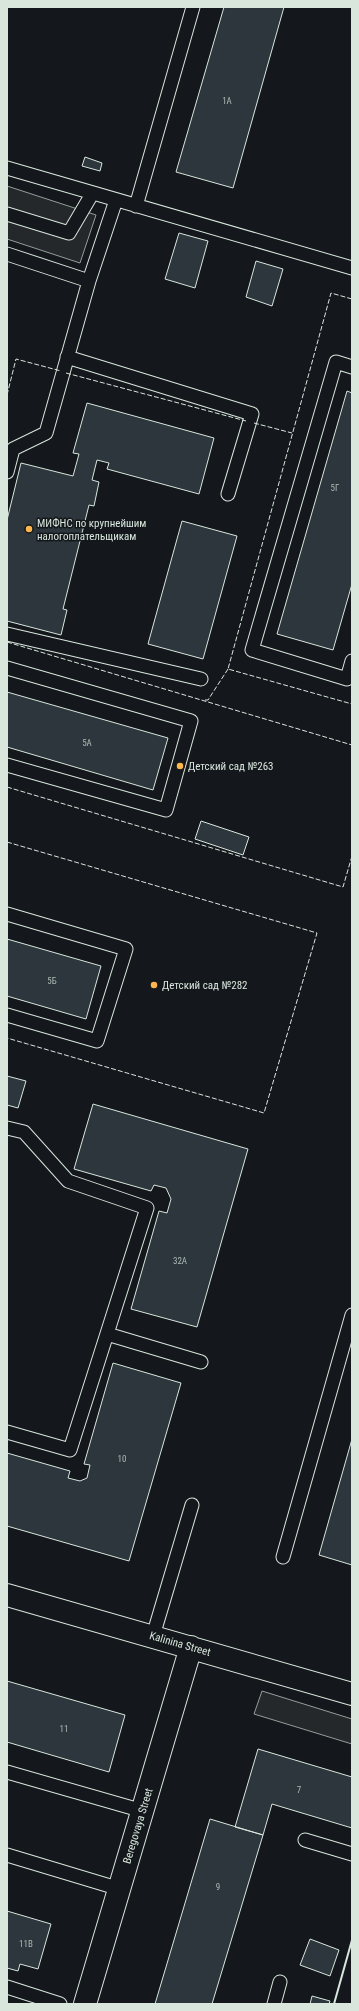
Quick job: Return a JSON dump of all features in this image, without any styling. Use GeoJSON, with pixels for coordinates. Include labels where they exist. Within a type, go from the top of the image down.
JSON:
{"type":"FeatureCollection","features":[{"type":"Feature","properties":{"kind":"street","name":"Kalinina Street"},"geometry":{"type":"LineString","coordinates":[[7,1594],[352,1694]]}},
{"type":"Feature","properties":{"kind":"street","name":"Beregovaya Street"},"geometry":{"type":"LineString","coordinates":[[85,2004],[191,1648]]}},
{"type":"Feature","properties":{"kind":"lane"},"geometry":{"type":"LineString","coordinates":[[136,206],[193,7]]}},
{"type":"Feature","properties":{"kind":"lane"},"geometry":{"type":"LineString","coordinates":[[7,168],[92,194],[352,268]]}},
{"type":"Feature","properties":{"kind":"lane"},"geometry":{"type":"LineString","coordinates":[[7,214],[69,233],[92,194]]}},
{"type":"Feature","properties":{"kind":"lane"},"geometry":{"type":"LineString","coordinates":[[7,472],[13,449],[46,433],[89,281],[116,200]]}},
{"type":"Feature","properties":{"kind":"lane"},"geometry":{"type":"LineString","coordinates":[[7,254],[89,281]]}},
{"type":"Feature","properties":{"kind":"lane"},"geometry":{"type":"LineString","coordinates":[[67,357],[252,414],[228,494]]}},
{"type":"Feature","properties":{"kind":"lane"},"geometry":{"type":"LineString","coordinates":[[352,367],[336,362],[252,650],[347,678],[352,661]]}},
{"type":"Feature","properties":{"kind":"lane"},"geometry":{"type":"LineString","coordinates":[[7,634],[201,679]]}},
{"type":"Feature","properties":{"kind":"lane"},"geometry":{"type":"LineString","coordinates":[[7,668],[191,721],[166,810],[7,765]]}},
{"type":"Feature","properties":{"kind":"lane"},"geometry":{"type":"LineString","coordinates":[[7,914],[126,949],[97,1041],[7,1015]]}},
{"type":"Feature","properties":{"kind":"lane"},"geometry":{"type":"LineString","coordinates":[[7,1128],[24,1132],[68,1182],[147,1208],[70,1450],[7,1432]]}},
{"type":"Feature","properties":{"kind":"lane"},"geometry":{"type":"LineString","coordinates":[[283,1557],[352,1315]]}},
{"type":"Feature","properties":{"kind":"lane"},"geometry":{"type":"LineString","coordinates":[[107,1334],[201,1362]]}},
{"type":"Feature","properties":{"kind":"lane"},"geometry":{"type":"LineString","coordinates":[[153,1636],[192,1505]]}},
{"type":"Feature","properties":{"kind":"lane"},"geometry":{"type":"LineString","coordinates":[[7,1772],[143,1811]]}},
{"type":"Feature","properties":{"kind":"lane"},"geometry":{"type":"LineString","coordinates":[[305,1840],[352,1854]]}},
{"type":"Feature","properties":{"kind":"lane"},"geometry":{"type":"LineString","coordinates":[[7,1855],[120,1889]]}},
{"type":"Feature","properties":{"kind":"lane"},"geometry":{"type":"LineString","coordinates":[[274,2004],[280,1982]]}},
{"type":"Feature","properties":{"kind":"lane"},"geometry":{"type":"LineString","coordinates":[[7,1987],[60,2004]]}},
{"type":"Feature","properties":{"kind":"shaded area"},"geometry":{"type":"Polygon","coordinates":[[[7,186],[96,215],[80,263],[7,239],[7,186]]]}},
{"type":"Feature","properties":{"kind":"shaded area"},"geometry":{"type":"Polygon","coordinates":[[[262,1691],[352,1719],[352,1744],[254,1714],[262,1691]]]}},
{"type":"Feature","properties":{"kind":"building"},"geometry":{"type":"Polygon","coordinates":[[[224,7],[284,7],[233,188],[176,172],[224,7]]]}},
{"type":"Feature","properties":{"kind":"building"},"geometry":{"type":"Polygon","coordinates":[[[85,157],[102,163],[100,171],[82,166],[85,157]]]}},
{"type":"Feature","properties":{"kind":"building"},"geometry":{"type":"Polygon","coordinates":[[[179,233],[208,241],[195,288],[165,279],[179,233]]]}},
{"type":"Feature","properties":{"kind":"building"},"geometry":{"type":"Polygon","coordinates":[[[256,261],[283,269],[272,306],[246,297],[256,261]]]}},
{"type":"Feature","properties":{"kind":"building"},"geometry":{"type":"Polygon","coordinates":[[[347,391],[352,393],[352,584],[333,650],[277,634],[347,391]]]}},
{"type":"Feature","properties":{"kind":"building"},"geometry":{"type":"Polygon","coordinates":[[[87,403],[214,438],[199,494],[107,469],[109,463],[97,460],[92,480],[99,482],[94,506],[89,505],[63,609],[67,610],[61,635],[7,621],[7,520],[21,463],[73,476],[79,454],[73,453],[87,403]]]}},
{"type":"Feature","properties":{"kind":"building"},"geometry":{"type":"Polygon","coordinates":[[[182,521],[237,536],[203,659],[148,644],[182,521]]]}},
{"type":"Feature","properties":{"kind":"building"},"geometry":{"type":"Polygon","coordinates":[[[7,692],[168,738],[153,790],[7,747],[7,692]]]}},
{"type":"Feature","properties":{"kind":"building"},"geometry":{"type":"Polygon","coordinates":[[[201,821],[249,837],[243,855],[195,839],[201,821]]]}},
{"type":"Feature","properties":{"kind":"building"},"geometry":{"type":"Polygon","coordinates":[[[7,939],[101,966],[86,1019],[7,996],[7,939]]]}},
{"type":"Feature","properties":{"kind":"building"},"geometry":{"type":"Polygon","coordinates":[[[7,1076],[26,1081],[18,1108],[7,1105],[7,1076]]]}},
{"type":"Feature","properties":{"kind":"building"},"geometry":{"type":"Polygon","coordinates":[[[93,1104],[248,1149],[197,1327],[131,1309],[159,1211],[167,1213],[171,1199],[166,1188],[154,1185],[151,1191],[74,1169],[93,1104]]]}},
{"type":"Feature","properties":{"kind":"building"},"geometry":{"type":"Polygon","coordinates":[[[113,1363],[181,1383],[129,1561],[7,1526],[7,1453],[70,1471],[68,1478],[80,1481],[87,1478],[90,1465],[84,1464],[113,1363]]]}},
{"type":"Feature","properties":{"kind":"building"},"geometry":{"type":"Polygon","coordinates":[[[352,1439],[352,1565],[319,1555],[352,1439]]]}},
{"type":"Feature","properties":{"kind":"building"},"geometry":{"type":"Polygon","coordinates":[[[7,1681],[125,1715],[109,1772],[7,1742],[7,1681]]]}},
{"type":"Feature","properties":{"kind":"building"},"geometry":{"type":"Polygon","coordinates":[[[258,1749],[352,1777],[352,1828],[272,1804],[263,1835],[235,1827],[258,1749]]]}},
{"type":"Feature","properties":{"kind":"building"},"geometry":{"type":"Polygon","coordinates":[[[210,1819],[263,1835],[212,2004],[155,2004],[210,1819]]]}},
{"type":"Feature","properties":{"kind":"building"},"geometry":{"type":"Polygon","coordinates":[[[7,1911],[51,1924],[38,1969],[20,1964],[18,1971],[7,1968],[7,1911]]]}},
{"type":"Feature","properties":{"kind":"building"},"geometry":{"type":"Polygon","coordinates":[[[310,1939],[339,1950],[330,1976],[300,1965],[310,1939]]]}},
{"type":"Feature","properties":{"kind":"building"},"geometry":{"type":"Polygon","coordinates":[[[312,1996],[330,2001],[329,2004],[310,2004],[312,1996]]]}},
{"type":"Feature","properties":{"kind":"fence"},"geometry":{"type":"LineString","coordinates":[[352,299],[331,293],[228,669],[352,704]]}},
{"type":"Feature","properties":{"kind":"fence"},"geometry":{"type":"LineString","coordinates":[[7,395],[16,359],[61,371]]}},
{"type":"Feature","properties":{"kind":"fence"},"geometry":{"type":"LineString","coordinates":[[66,373],[246,421]]}},
{"type":"Feature","properties":{"kind":"fence"},"geometry":{"type":"LineString","coordinates":[[254,423],[292,433]]}},
{"type":"Feature","properties":{"kind":"fence"},"geometry":{"type":"LineString","coordinates":[[7,642],[352,745]]}},
{"type":"Feature","properties":{"kind":"fence"},"geometry":{"type":"LineString","coordinates":[[205,700],[208,700],[228,669]]}},
{"type":"Feature","properties":{"kind":"fence"},"geometry":{"type":"LineString","coordinates":[[7,787],[343,887],[352,856]]}},
{"type":"Feature","properties":{"kind":"fence"},"geometry":{"type":"LineString","coordinates":[[7,842],[317,933],[264,1113],[7,1038]]}},
{"type":"Feature","properties":{"kind":"wall"},"geometry":{"type":"LineString","coordinates":[[334,2004],[352,1940]]}},
{"type":"Feature","properties":{"kind":"place","name":"МИФНС по крупнейшим налогоплательщикам"},"geometry":{"type":"Point","coordinates":[29,529]}},
{"type":"Feature","properties":{"kind":"place","name":"Детский сад №263"},"geometry":{"type":"Point","coordinates":[180,766]}},
{"type":"Feature","properties":{"kind":"place","name":"Детский сад №282"},"geometry":{"type":"Point","coordinates":[154,985]}}]}
